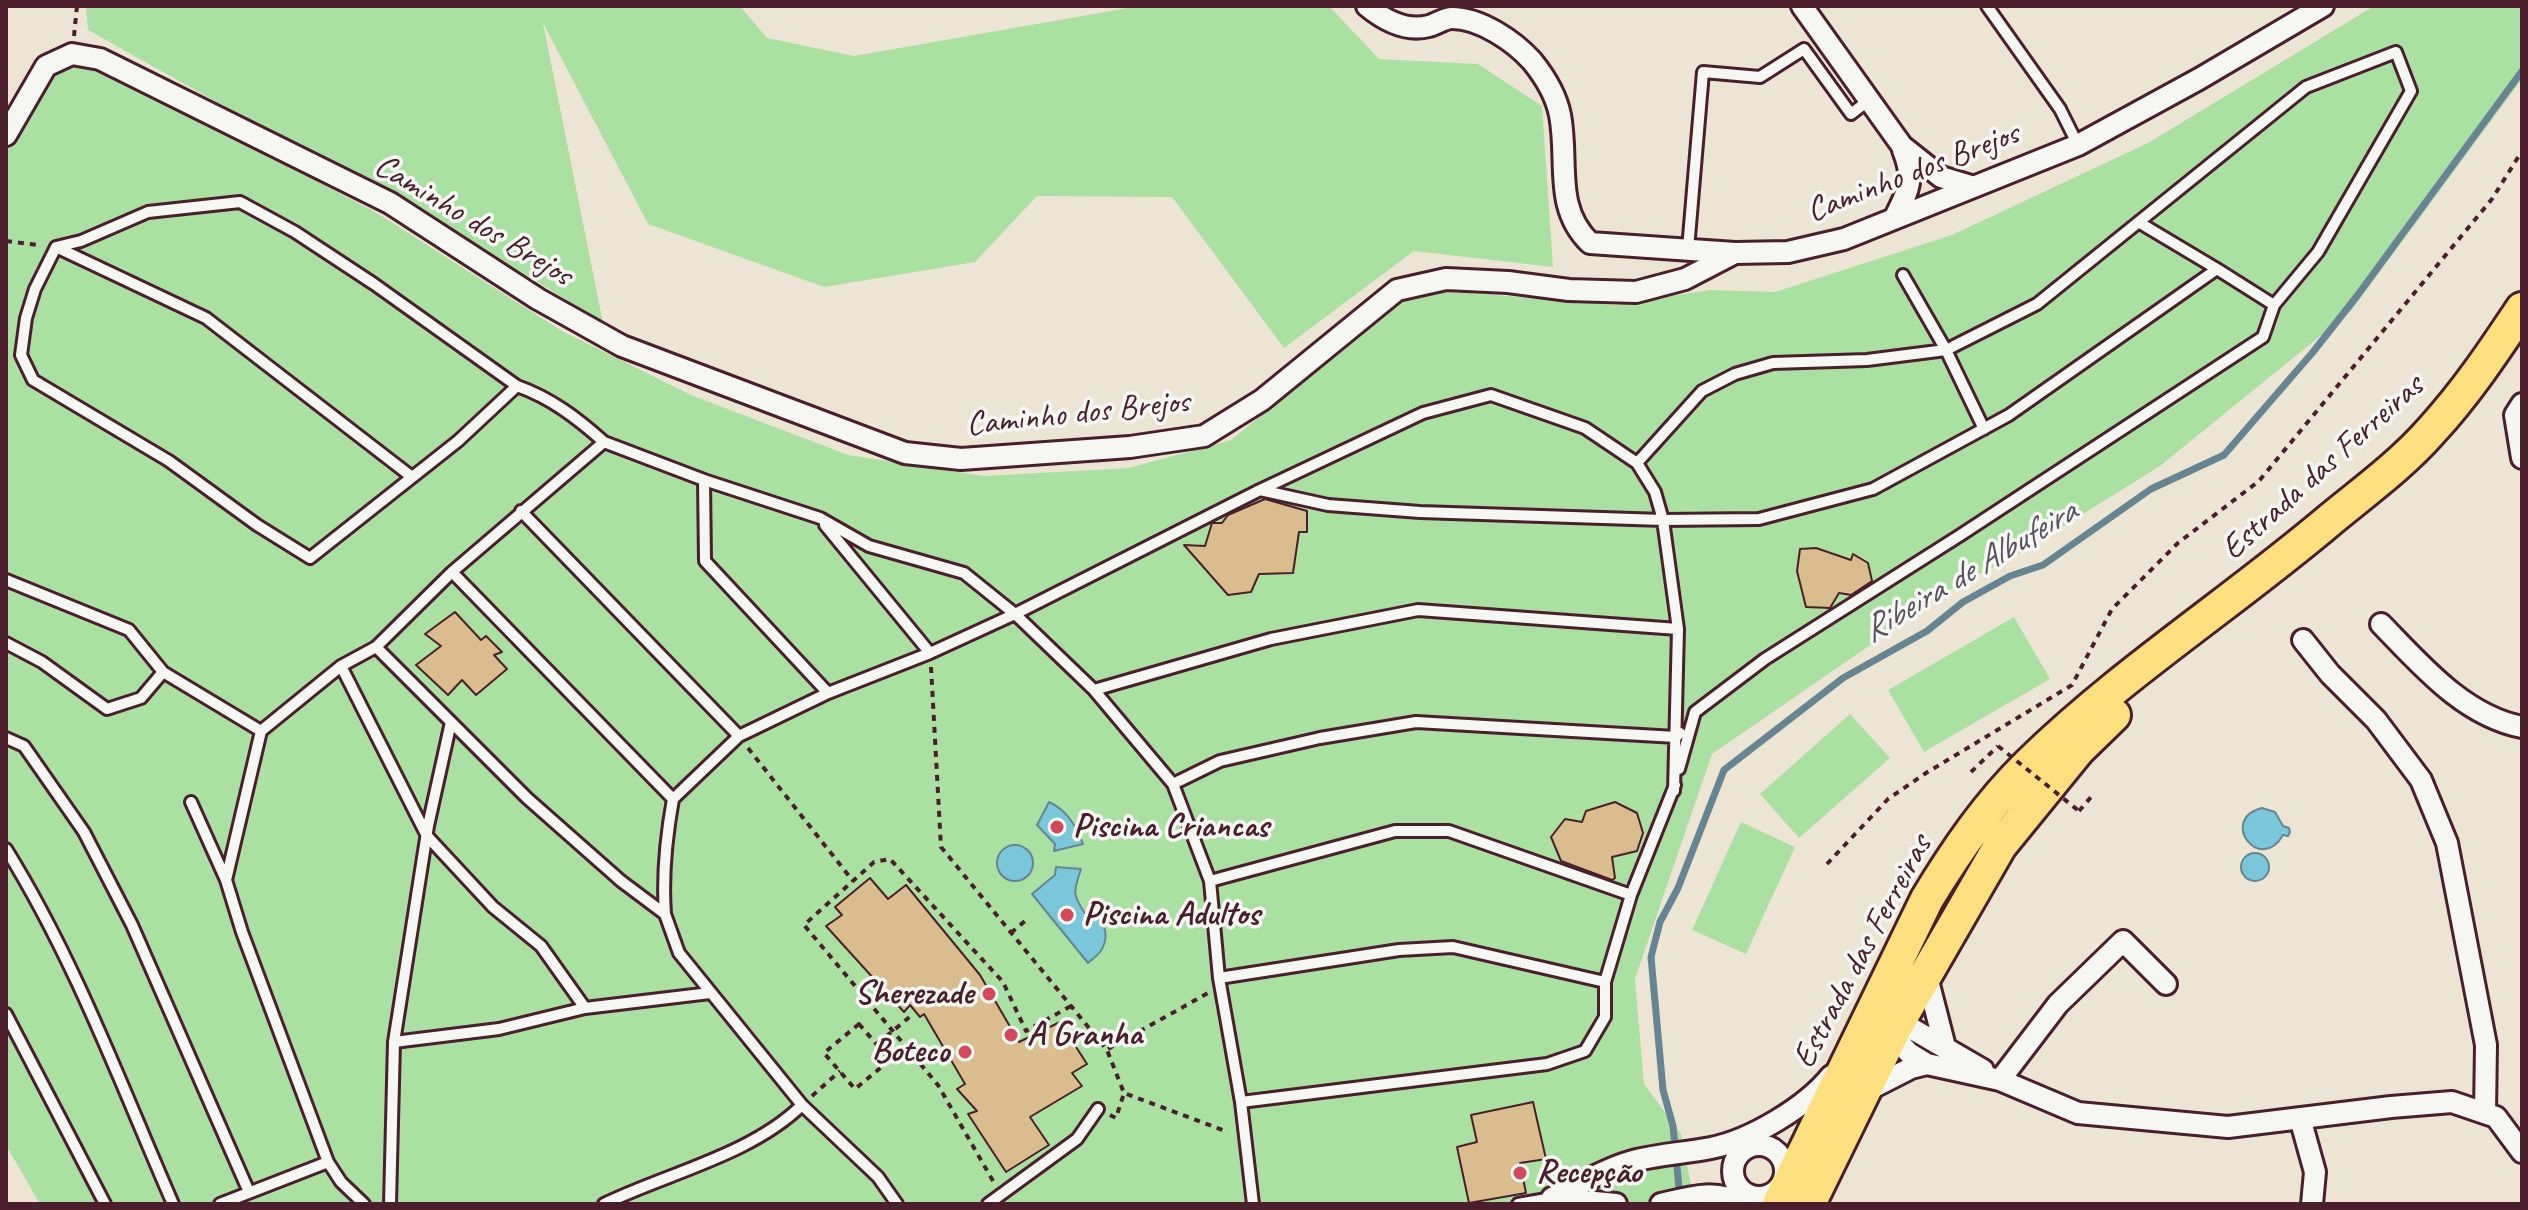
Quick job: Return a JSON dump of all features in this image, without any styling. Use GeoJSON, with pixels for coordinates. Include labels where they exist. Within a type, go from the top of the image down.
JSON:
{"type":"FeatureCollection","features":[{"type":"Feature","properties":{"kind":"main road","name":"Estrada das Ferreiras"},"geometry":{"type":"LineString","coordinates":[[1789,1188],[1852,1050],[1927,899],[1972,831],[2027,766],[2055,740],[2115,688],[2227,603],[2379,480],[2430,433],[2473,381],[2522,309]]}},
{"type":"Feature","properties":{"kind":"main road","name":"Estrada das Ferreiras"},"geometry":{"type":"LineString","coordinates":[[1789,1188],[1864,1092],[1895,1028],[2000,846],[2079,749],[2227,603]]}},
{"type":"Feature","properties":{"kind":"street"},"geometry":{"type":"LineString","coordinates":[[1367,6],[1383,20],[1399,25],[1426,28],[1452,18],[1497,30],[1530,59],[1551,87],[1560,115],[1567,210],[1576,230],[1590,243],[1735,253]]}},
{"type":"Feature","properties":{"kind":"street"},"geometry":{"type":"LineString","coordinates":[[1802,6],[1902,146],[1912,170],[1909,189],[1895,217]]}},
{"type":"Feature","properties":{"kind":"street","name":"Caminho dos Brejos"},"geometry":{"type":"LineString","coordinates":[[72,54],[100,59],[390,203],[538,299],[622,346],[905,453],[961,459],[1130,447],[1204,436],[1262,400],[1397,290],[1446,279],[1508,282],[1569,290],[1636,292],[1685,279],[1735,253],[1788,252],[1844,239],[2078,145],[2323,6]]}},
{"type":"Feature","properties":{"kind":"street"},"geometry":{"type":"LineString","coordinates":[[6,135],[46,66],[72,54]]}},
{"type":"Feature","properties":{"kind":"street"},"geometry":{"type":"LineString","coordinates":[[1902,146],[1941,177],[1971,186]]}},
{"type":"Feature","properties":{"kind":"street"},"geometry":{"type":"LineString","coordinates":[[2522,404],[2515,415],[2522,458]]}},
{"type":"Feature","properties":{"kind":"street"},"geometry":{"type":"LineString","coordinates":[[2381,624],[2458,698],[2503,723],[2522,727]]}},
{"type":"Feature","properties":{"kind":"street"},"geometry":{"type":"LineString","coordinates":[[2303,640],[2330,674],[2376,720],[2421,780],[2447,843],[2486,1045],[2485,1113]]}},
{"type":"Feature","properties":{"kind":"street"},"geometry":{"type":"LineString","coordinates":[[1972,831],[1940,908],[1899,984],[1891,1017],[1896,1039],[1909,1053],[1927,1064],[2000,1080]]}},
{"type":"Feature","properties":{"kind":"street"},"geometry":{"type":"LineString","coordinates":[[2000,1080],[2058,1004],[2123,941],[2166,984]]}},
{"type":"Feature","properties":{"kind":"street"},"geometry":{"type":"LineString","coordinates":[[1926,973],[1945,1047]]}},
{"type":"Feature","properties":{"kind":"street"},"geometry":{"type":"LineString","coordinates":[[1552,1198],[1634,1160],[1728,1143],[1769,1124],[1819,1091],[1852,1050],[1874,1030],[1886,1026],[1909,1027],[2000,1080],[2078,1113],[2228,1127],[2452,1102],[2496,1117],[2522,1152]]}},
{"type":"Feature","properties":{"kind":"street"},"geometry":{"type":"LineString","coordinates":[[1864,1092],[1911,1068],[1927,1064]]}},
{"type":"Feature","properties":{"kind":"street"},"geometry":{"type":"LineString","coordinates":[[2300,1118],[2315,1172],[2312,1204]]}},
{"type":"Feature","properties":{"kind":"street"},"geometry":{"type":"LineString","coordinates":[[1737,1197],[1733,1175],[1735,1160],[1769,1124]]}},
{"type":"Feature","properties":{"kind":"street"},"geometry":{"type":"LineString","coordinates":[[1677,1201],[1761,1197],[1789,1188],[1773,1149],[1757,1145],[1740,1153]]}},
{"type":"Feature","properties":{"kind":"street"},"geometry":{"type":"LineString","coordinates":[[1552,1198],[1613,1204]]}},
{"type":"Feature","properties":{"kind":"lane"},"geometry":{"type":"LineString","coordinates":[[1987,6],[2060,109],[2078,145]]}},
{"type":"Feature","properties":{"kind":"lane"},"geometry":{"type":"LineString","coordinates":[[1688,249],[1703,72],[1760,77],[1804,49],[1851,114],[1869,100]]}},
{"type":"Feature","properties":{"kind":"lane"},"geometry":{"type":"LineString","coordinates":[[1637,463],[1702,391],[1735,374],[1773,363],[1867,360],[1946,350],[2037,304],[2306,87],[2396,52],[2411,91],[2318,252],[2274,305],[2263,337],[1765,659],[1695,712],[1676,737]]}},
{"type":"Feature","properties":{"kind":"lane"},"geometry":{"type":"LineString","coordinates":[[517,386],[458,441],[310,558],[257,525],[169,461],[33,380],[21,355],[26,318],[35,289],[56,247],[81,241],[148,212],[240,202],[295,232],[374,284],[517,386],[544,396],[578,419],[604,442],[704,480],[820,518],[869,546],[964,573],[1015,614],[1094,690],[1173,784],[1210,881],[1220,982],[1241,1102],[1253,1204]]}},
{"type":"Feature","properties":{"kind":"lane"},"geometry":{"type":"LineString","coordinates":[[2140,223],[2274,305]]}},
{"type":"Feature","properties":{"kind":"lane"},"geometry":{"type":"LineString","coordinates":[[56,247],[206,318],[412,477]]}},
{"type":"Feature","properties":{"kind":"lane"},"geometry":{"type":"LineString","coordinates":[[1260,490],[1328,505],[1420,512],[1663,520],[1759,519],[1873,489],[1984,429],[2099,354],[2217,269]]}},
{"type":"Feature","properties":{"kind":"lane"},"geometry":{"type":"LineString","coordinates":[[1903,275],[1946,350],[1984,429]]}},
{"type":"Feature","properties":{"kind":"lane"},"geometry":{"type":"LineString","coordinates":[[897,1204],[878,1177],[802,1105],[710,993],[679,953],[665,914],[662,877],[673,799],[739,736],[828,693],[930,653],[1015,614],[1260,490],[1423,413],[1491,395],[1585,428],[1637,463],[1655,492],[1663,520],[1678,629],[1674,791]]}},
{"type":"Feature","properties":{"kind":"lane"},"geometry":{"type":"LineString","coordinates":[[226,880],[261,731],[341,666],[376,647],[452,572],[604,442]]}},
{"type":"Feature","properties":{"kind":"lane"},"geometry":{"type":"LineString","coordinates":[[704,480],[705,561],[828,693]]}},
{"type":"Feature","properties":{"kind":"lane"},"geometry":{"type":"LineString","coordinates":[[521,511],[739,736]]}},
{"type":"Feature","properties":{"kind":"lane"},"geometry":{"type":"LineString","coordinates":[[820,518],[930,653]]}},
{"type":"Feature","properties":{"kind":"lane"},"geometry":{"type":"LineString","coordinates":[[452,572],[673,799]]}},
{"type":"Feature","properties":{"kind":"lane"},"geometry":{"type":"LineString","coordinates":[[6,580],[129,630],[163,672],[261,731]]}},
{"type":"Feature","properties":{"kind":"lane"},"geometry":{"type":"LineString","coordinates":[[1094,690],[1271,639],[1418,610],[1678,629]]}},
{"type":"Feature","properties":{"kind":"lane"},"geometry":{"type":"LineString","coordinates":[[6,643],[42,662],[107,709],[141,698],[163,672]]}},
{"type":"Feature","properties":{"kind":"lane"},"geometry":{"type":"LineString","coordinates":[[376,647],[538,808],[621,881],[665,914]]}},
{"type":"Feature","properties":{"kind":"lane"},"geometry":{"type":"LineString","coordinates":[[341,666],[427,836],[493,907],[541,946],[585,1008]]}},
{"type":"Feature","properties":{"kind":"lane"},"geometry":{"type":"LineString","coordinates":[[1241,1102],[1547,1064],[1585,1051],[1605,1017],[1605,982],[1631,895],[1674,791],[1695,712]]}},
{"type":"Feature","properties":{"kind":"lane"},"geometry":{"type":"LineString","coordinates":[[390,1204],[394,1042],[427,836],[451,722]]}},
{"type":"Feature","properties":{"kind":"lane"},"geometry":{"type":"LineString","coordinates":[[1173,784],[1220,761],[1320,738],[1416,722],[1676,737]]}},
{"type":"Feature","properties":{"kind":"lane"},"geometry":{"type":"LineString","coordinates":[[6,738],[24,746],[84,832],[132,925],[249,1192]]}},
{"type":"Feature","properties":{"kind":"lane"},"geometry":{"type":"LineString","coordinates":[[191,802],[226,880],[277,1029],[328,1162],[341,1182],[364,1204]]}},
{"type":"Feature","properties":{"kind":"lane"},"geometry":{"type":"LineString","coordinates":[[1210,881],[1395,831],[1449,831],[1631,895]]}},
{"type":"Feature","properties":{"kind":"lane"},"geometry":{"type":"LineString","coordinates":[[6,849],[42,911],[86,1004],[173,1204]]}},
{"type":"Feature","properties":{"kind":"lane"},"geometry":{"type":"LineString","coordinates":[[1220,982],[1399,950],[1453,947],[1605,982]]}},
{"type":"Feature","properties":{"kind":"lane"},"geometry":{"type":"LineString","coordinates":[[394,1042],[499,1029],[585,1008],[710,993]]}},
{"type":"Feature","properties":{"kind":"lane"},"geometry":{"type":"LineString","coordinates":[[6,1014],[105,1204]]}},
{"type":"Feature","properties":{"kind":"lane"},"geometry":{"type":"LineString","coordinates":[[604,1204],[741,1146],[782,1124],[802,1105]]}},
{"type":"Feature","properties":{"kind":"lane"},"geometry":{"type":"LineString","coordinates":[[988,1204],[1077,1139],[1098,1109]]}},
{"type":"Feature","properties":{"kind":"lane"},"geometry":{"type":"LineString","coordinates":[[220,1204],[328,1162]]}},
{"type":"Feature","properties":{"kind":"lane"},"geometry":{"type":"LineString","coordinates":[[1590,1179],[1613,1204]]}},
{"type":"Feature","properties":{"kind":"lane"},"geometry":{"type":"LineString","coordinates":[[1518,1204],[1552,1198]]}},
{"type":"Feature","properties":{"kind":"path"},"geometry":{"type":"LineString","coordinates":[[72,54],[77,6]]}},
{"type":"Feature","properties":{"kind":"path"},"geometry":{"type":"LineString","coordinates":[[1827,864],[1888,799],[2072,685],[2112,609],[2178,543],[2259,481],[2492,199],[2522,151]]}},
{"type":"Feature","properties":{"kind":"path"},"geometry":{"type":"LineString","coordinates":[[6,241],[56,247]]}},
{"type":"Feature","properties":{"kind":"path"},"geometry":{"type":"LineString","coordinates":[[930,653],[941,847],[1107,1050],[1124,1093],[1116,1118]]}},
{"type":"Feature","properties":{"kind":"path"},"geometry":{"type":"LineString","coordinates":[[739,736],[853,881]]}},
{"type":"Feature","properties":{"kind":"path"},"geometry":{"type":"LineString","coordinates":[[1971,772],[1998,746],[2079,811],[2092,796]]}},
{"type":"Feature","properties":{"kind":"path"},"geometry":{"type":"LineString","coordinates":[[1001,1195],[938,1085],[804,925],[874,862],[890,859],[1003,982],[1026,1031],[1071,1006]]}},
{"type":"Feature","properties":{"kind":"path"},"geometry":{"type":"LineString","coordinates":[[1011,933],[1026,920]]}},
{"type":"Feature","properties":{"kind":"path"},"geometry":{"type":"LineString","coordinates":[[1107,1050],[1220,982]]}},
{"type":"Feature","properties":{"kind":"path"},"geometry":{"type":"LineString","coordinates":[[877,1044],[912,1015]]}},
{"type":"Feature","properties":{"kind":"path"},"geometry":{"type":"LineString","coordinates":[[859,1024],[890,1060],[855,1089],[840,1071],[824,1053],[859,1024]]}},
{"type":"Feature","properties":{"kind":"path"},"geometry":{"type":"LineString","coordinates":[[802,1105],[840,1071]]}},
{"type":"Feature","properties":{"kind":"path"},"geometry":{"type":"LineString","coordinates":[[1124,1093],[1245,1138]]}},
{"type":"Feature","properties":{"kind":"green space"},"geometry":{"type":"Polygon","coordinates":[[[86,6],[740,6],[767,38],[854,56],[1139,6],[1329,6],[1379,59],[1478,64],[1542,106],[1553,267],[1414,251],[1284,348],[1172,197],[1037,196],[975,262],[824,287],[648,224],[543,23],[603,323],[536,281],[88,30],[86,6]]]}},
{"type":"Feature","properties":{"kind":"green space"},"geometry":{"type":"Polygon","coordinates":[[[2374,6],[2522,6],[2522,79],[2351,311],[2160,466],[2011,559],[1962,582],[1712,754],[1635,979],[1644,1084],[1681,1134],[1693,1195],[1691,1204],[40,1204],[6,1145],[6,148],[43,71],[67,59],[102,65],[377,213],[562,331],[691,395],[848,455],[984,476],[1129,468],[1231,440],[1398,303],[1446,291],[1614,305],[1710,290],[1775,292],[1952,235],[2148,143],[2374,6]]]}},
{"type":"Feature","properties":{"kind":"green space"},"geometry":{"type":"Polygon","coordinates":[[[2014,617],[2050,679],[1924,752],[1888,690],[2014,617]]]}},
{"type":"Feature","properties":{"kind":"green space"},"geometry":{"type":"Polygon","coordinates":[[[1850,714],[1890,758],[1799,838],[1760,794],[1850,714]]]}},
{"type":"Feature","properties":{"kind":"green space"},"geometry":{"type":"Polygon","coordinates":[[[1741,822],[1795,847],[1746,954],[1692,930],[1741,822]]]}},
{"type":"Feature","properties":{"kind":"water","name":"Piscina Criancas"},"geometry":{"type":"Polygon","coordinates":[[[1049,802],[1070,819],[1083,844],[1054,851],[1055,844],[1037,825],[1049,802]]]}},
{"type":"Feature","properties":{"kind":"water"},"geometry":{"type":"Polygon","coordinates":[[[2262,808],[2275,812],[2290,832],[2274,846],[2264,849],[2247,841],[2243,832],[2243,822],[2249,814],[2262,808]]]}},
{"type":"Feature","properties":{"kind":"water","name":"Piscina Adultos"},"geometry":{"type":"Polygon","coordinates":[[[1015,845],[1028,850],[1033,863],[1028,876],[1015,881],[1002,876],[997,863],[1002,850],[1015,845]]]}},
{"type":"Feature","properties":{"kind":"water"},"geometry":{"type":"Polygon","coordinates":[[[2255,853],[2265,857],[2269,867],[2265,877],[2255,881],[2245,877],[2241,867],[2245,857],[2255,853]]]}},
{"type":"Feature","properties":{"kind":"water","name":"Piscina Adultos"},"geometry":{"type":"Polygon","coordinates":[[[1056,867],[1081,869],[1076,887],[1078,902],[1086,915],[1097,918],[1104,926],[1102,949],[1088,963],[1032,894],[1055,875],[1056,867]]]}},
{"type":"Feature","properties":{"kind":"building"},"geometry":{"type":"Polygon","coordinates":[[[1265,499],[1307,511],[1307,532],[1299,532],[1293,573],[1259,574],[1251,592],[1228,595],[1184,545],[1205,546],[1212,523],[1222,523],[1228,515],[1265,499]]]}},
{"type":"Feature","properties":{"kind":"building"},"geometry":{"type":"Polygon","coordinates":[[[1816,548],[1851,560],[1853,554],[1868,563],[1872,581],[1851,595],[1839,593],[1830,608],[1806,607],[1797,571],[1800,549],[1816,548]]]}},
{"type":"Feature","properties":{"kind":"building"},"geometry":{"type":"Polygon","coordinates":[[[455,612],[481,640],[486,636],[502,652],[494,655],[507,669],[476,695],[462,680],[448,695],[416,665],[441,646],[425,634],[455,612]]]}},
{"type":"Feature","properties":{"kind":"building"},"geometry":{"type":"Polygon","coordinates":[[[1615,802],[1637,813],[1643,833],[1637,851],[1612,857],[1615,878],[1612,880],[1561,861],[1551,837],[1565,819],[1582,822],[1586,811],[1615,802]]]}},
{"type":"Feature","properties":{"kind":"building"},"geometry":{"type":"Polygon","coordinates":[[[870,878],[888,899],[906,885],[980,975],[1019,1042],[1060,1022],[1087,1064],[1072,1073],[1082,1086],[1030,1117],[1049,1145],[1006,1172],[968,1114],[977,1111],[957,1089],[965,1084],[924,1014],[920,1017],[910,1005],[904,1012],[826,926],[842,915],[835,907],[870,878]]]}},
{"type":"Feature","properties":{"kind":"building"},"geometry":{"type":"Polygon","coordinates":[[[1533,1102],[1546,1159],[1520,1163],[1526,1193],[1469,1203],[1457,1147],[1477,1142],[1471,1115],[1533,1102]]]}},
{"type":"Feature","properties":{"kind":"waterway","name":"Ribeira de Albufeira"},"geometry":{"type":"LineString","coordinates":[[1680,1198],[1673,1126],[1663,1090],[1651,957],[1660,922],[1678,888],[1724,770],[1843,678],[1927,631],[1963,602],[2010,576],[2043,565],[2151,489],[2224,455],[2357,296],[2522,71]]}},
{"type":"Feature","properties":{"kind":"place","name":"Piscina Criancas"},"geometry":{"type":"Point","coordinates":[1057,827]}},
{"type":"Feature","properties":{"kind":"place","name":"Piscina Adultos"},"geometry":{"type":"Point","coordinates":[1067,915]}},
{"type":"Feature","properties":{"kind":"place","name":"Sherezade"},"geometry":{"type":"Point","coordinates":[989,994]}},
{"type":"Feature","properties":{"kind":"place","name":"A Granha"},"geometry":{"type":"Point","coordinates":[1011,1035]}},
{"type":"Feature","properties":{"kind":"place","name":"Boteco"},"geometry":{"type":"Point","coordinates":[965,1052]}},
{"type":"Feature","properties":{"kind":"place","name":"Recepção"},"geometry":{"type":"Point","coordinates":[1520,1173]}}]}
